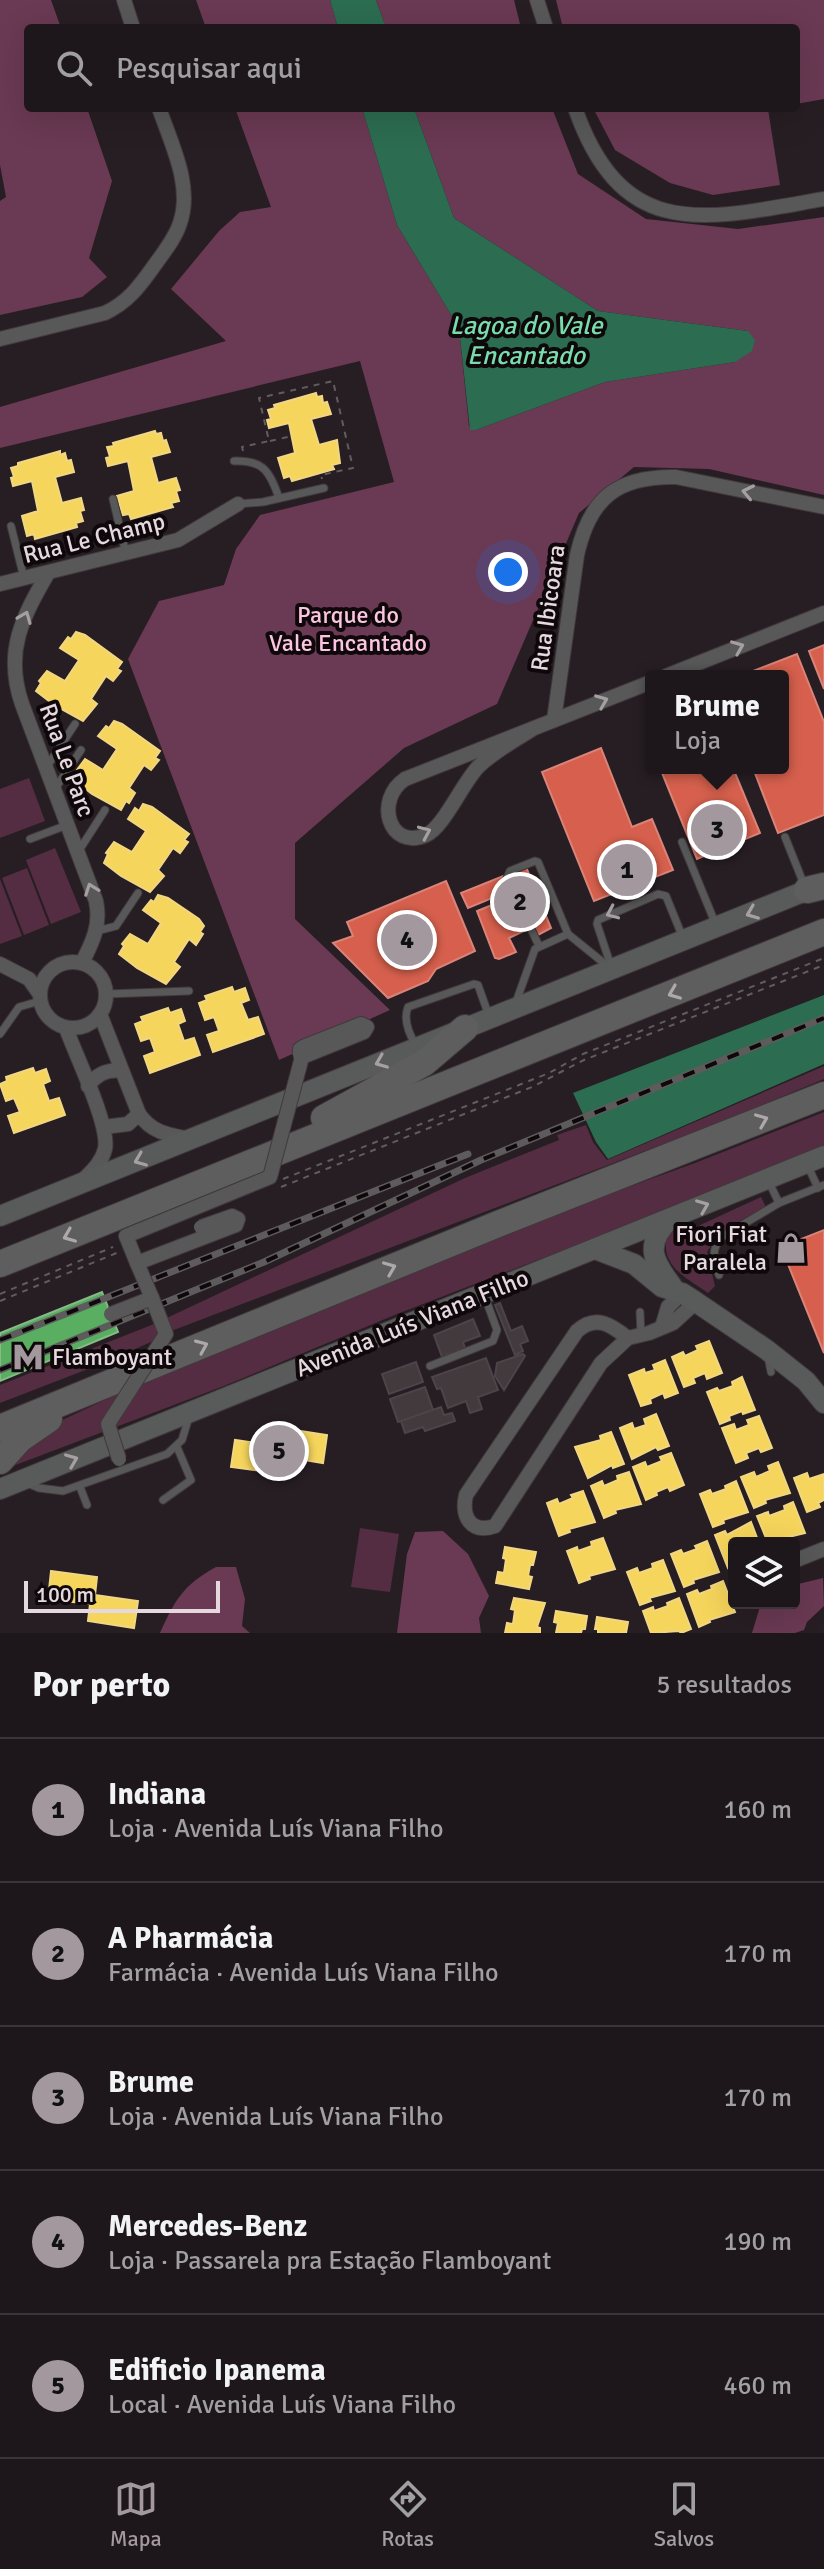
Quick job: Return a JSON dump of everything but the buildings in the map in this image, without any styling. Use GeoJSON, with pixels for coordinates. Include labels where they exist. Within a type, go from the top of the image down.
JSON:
{"type":"FeatureCollection","features":[{"type":"Feature","properties":{"kind":"highway"},"geometry":{"type":"LineString","coordinates":[[0,1264],[824,932]]}},
{"type":"Feature","properties":{"kind":"highway"},"geometry":{"type":"LineString","coordinates":[[212,1179],[424,1063],[465,1028]]}},
{"type":"Feature","properties":{"kind":"highway"},"geometry":{"type":"LineString","coordinates":[[0,1428],[498,1224],[824,1095]]}},
{"type":"Feature","properties":{"kind":"highway"},"geometry":{"type":"LineString","coordinates":[[0,1461],[36,1427],[105,1386]]}},
{"type":"Feature","properties":{"kind":"main road"},"geometry":{"type":"LineString","coordinates":[[0,1216],[818,887]]}},
{"type":"Feature","properties":{"kind":"main road","name":"Avenida Luís Viana Filho"},"geometry":{"type":"LineString","coordinates":[[0,1489],[815,1160]]}},
{"type":"Feature","properties":{"kind":"main road"},"geometry":{"type":"LineString","coordinates":[[669,1220],[654,1241],[653,1250],[659,1268],[684,1295]]}},
{"type":"Feature","properties":{"kind":"main road"},"geometry":{"type":"LineString","coordinates":[[595,1249],[634,1264],[662,1287],[684,1295],[767,1350],[806,1381],[824,1403]]}},
{"type":"Feature","properties":{"kind":"street"},"geometry":{"type":"LineString","coordinates":[[124,0],[132,24]]}},
{"type":"Feature","properties":{"kind":"street"},"geometry":{"type":"LineString","coordinates":[[538,1],[545,24]]}},
{"type":"Feature","properties":{"kind":"street"},"geometry":{"type":"LineString","coordinates":[[0,339],[105,313],[136,291],[173,238],[184,208],[184,192],[160,112]]}},
{"type":"Feature","properties":{"kind":"street"},"geometry":{"type":"LineString","coordinates":[[577,112],[592,149],[614,181],[656,207],[680,214],[711,216],[824,199]]}},
{"type":"Feature","properties":{"kind":"street","name":"Rua Ibicoara"},"geometry":{"type":"LineString","coordinates":[[554,720],[582,533],[592,512],[605,496],[637,480],[676,477],[824,507]]}},
{"type":"Feature","properties":{"kind":"street","name":"Rua Le Champ"},"geometry":{"type":"LineString","coordinates":[[0,584],[178,540],[238,504]]}},
{"type":"Feature","properties":{"kind":"street","name":"Rua Le Parc"},"geometry":{"type":"LineString","coordinates":[[48,573],[31,602],[16,640],[14,671],[17,689],[96,901],[97,931]]}},
{"type":"Feature","properties":{"kind":"street"},"geometry":{"type":"LineString","coordinates":[[681,670],[824,613]]}},
{"type":"Feature","properties":{"kind":"street"},"geometry":{"type":"LineString","coordinates":[[534,728],[479,766],[436,829],[415,838],[404,837],[395,831],[389,820],[388,808],[395,786],[405,779],[554,720],[645,684]]}},
{"type":"Feature","properties":{"kind":"street"},"geometry":{"type":"LineString","coordinates":[[82,963],[97,931]]}},
{"type":"Feature","properties":{"kind":"street"},"geometry":{"type":"LineString","coordinates":[[40,997],[41,983],[53,968],[62,963],[82,963],[99,975],[106,994],[100,1014],[139,1114],[160,1133],[191,1139]]}},
{"type":"Feature","properties":{"kind":"street"},"geometry":{"type":"LineString","coordinates":[[0,964],[29,979],[46,1015],[55,1023],[66,1028],[81,1027],[100,1014]]}},
{"type":"Feature","properties":{"kind":"street"},"geometry":{"type":"LineString","coordinates":[[119,1459],[108,1424],[166,1334],[137,1263],[121,1241],[270,1177],[302,1057],[364,1032],[367,1027],[361,1024],[303,1047],[300,1055]]}},
{"type":"Feature","properties":{"kind":"street"},"geometry":{"type":"LineString","coordinates":[[66,1028],[104,1127],[105,1149],[100,1161],[80,1184]]}},
{"type":"Feature","properties":{"kind":"street"},"geometry":{"type":"LineString","coordinates":[[88,1086],[103,1072],[122,1071]]}},
{"type":"Feature","properties":{"kind":"street"},"geometry":{"type":"LineString","coordinates":[[104,1127],[128,1124],[139,1114]]}},
{"type":"Feature","properties":{"kind":"street"},"geometry":{"type":"LineString","coordinates":[[137,1263],[236,1225],[238,1219],[232,1216],[201,1227]]}},
{"type":"Feature","properties":{"kind":"street"},"geometry":{"type":"LineString","coordinates":[[635,1336],[601,1321],[591,1321],[577,1331],[466,1495],[466,1517],[474,1526],[484,1529],[495,1526],[601,1363],[635,1336],[679,1320],[684,1295]]}},
{"type":"Feature","properties":{"kind":"street"},"geometry":{"type":"LineString","coordinates":[[111,1314],[152,1298]]}},
{"type":"Feature","properties":{"kind":"street"},"geometry":{"type":"LineString","coordinates":[[800,1559],[824,1549]]}},
{"type":"Feature","properties":{"kind":"lane"},"geometry":{"type":"LineString","coordinates":[[234,461],[254,462],[269,473],[279,498]]}},
{"type":"Feature","properties":{"kind":"lane"},"geometry":{"type":"LineString","coordinates":[[238,504],[324,488]]}},
{"type":"Feature","properties":{"kind":"lane"},"geometry":{"type":"LineString","coordinates":[[113,499],[126,554]]}},
{"type":"Feature","properties":{"kind":"lane"},"geometry":{"type":"LineString","coordinates":[[11,526],[24,578]]}},
{"type":"Feature","properties":{"kind":"lane"},"geometry":{"type":"LineString","coordinates":[[46,768],[75,724]]}},
{"type":"Feature","properties":{"kind":"lane"},"geometry":{"type":"LineString","coordinates":[[54,790],[81,750]]}},
{"type":"Feature","properties":{"kind":"lane"},"geometry":{"type":"LineString","coordinates":[[78,852],[105,810]]}},
{"type":"Feature","properties":{"kind":"lane"},"geometry":{"type":"LineString","coordinates":[[30,839],[67,825]]}},
{"type":"Feature","properties":{"kind":"lane"},"geometry":{"type":"LineString","coordinates":[[785,837],[818,887]]}},
{"type":"Feature","properties":{"kind":"lane"},"geometry":{"type":"LineString","coordinates":[[682,842],[717,927]]}},
{"type":"Feature","properties":{"kind":"lane"},"geometry":{"type":"LineString","coordinates":[[539,946],[507,878],[510,871],[535,861],[568,934],[612,969]]}},
{"type":"Feature","properties":{"kind":"lane"},"geometry":{"type":"LineString","coordinates":[[97,931],[116,926],[138,893]]}},
{"type":"Feature","properties":{"kind":"lane"},"geometry":{"type":"LineString","coordinates":[[612,969],[597,924],[601,917],[662,894],[666,896],[684,940]]}},
{"type":"Feature","properties":{"kind":"lane"},"geometry":{"type":"LineString","coordinates":[[514,1009],[533,952],[539,946],[568,934]]}},
{"type":"Feature","properties":{"kind":"lane"},"geometry":{"type":"LineString","coordinates":[[417,1048],[407,1026],[408,1007],[474,984],[478,985],[490,1018]]}},
{"type":"Feature","properties":{"kind":"lane"},"geometry":{"type":"LineString","coordinates":[[106,994],[189,991]]}},
{"type":"Feature","properties":{"kind":"lane"},"geometry":{"type":"LineString","coordinates":[[0,1034],[19,1007],[40,997]]}},
{"type":"Feature","properties":{"kind":"lane"},"geometry":{"type":"LineString","coordinates":[[719,1275],[714,1255],[717,1242],[779,1203],[821,1186],[815,1160]]}},
{"type":"Feature","properties":{"kind":"lane"},"geometry":{"type":"LineString","coordinates":[[768,1180],[779,1203]]}},
{"type":"Feature","properties":{"kind":"lane"},"geometry":{"type":"LineString","coordinates":[[430,1366],[493,1341],[497,1330],[484,1295]]}},
{"type":"Feature","properties":{"kind":"lane"},"geometry":{"type":"LineString","coordinates":[[635,1336],[640,1312]]}},
{"type":"Feature","properties":{"kind":"lane"},"geometry":{"type":"LineString","coordinates":[[767,1350],[771,1372]]}},
{"type":"Feature","properties":{"kind":"lane"},"geometry":{"type":"LineString","coordinates":[[22,1480],[30,1485],[63,1491],[167,1454],[177,1447],[190,1413]]}},
{"type":"Feature","properties":{"kind":"lane"},"geometry":{"type":"LineString","coordinates":[[163,1500],[191,1480],[177,1447]]}},
{"type":"Feature","properties":{"kind":"lane"},"geometry":{"type":"LineString","coordinates":[[80,1487],[87,1505]]}},
{"type":"Feature","properties":{"kind":"path"},"geometry":{"type":"LineString","coordinates":[[269,441],[259,398],[333,381],[353,468],[321,475],[324,488]]}},
{"type":"Feature","properties":{"kind":"path"},"geometry":{"type":"LineString","coordinates":[[245,461],[242,447],[288,437]]}},
{"type":"Feature","properties":{"kind":"path"},"geometry":{"type":"LineString","coordinates":[[278,1181],[549,1073],[583,1054],[824,958]]}},
{"type":"Feature","properties":{"kind":"path"},"geometry":{"type":"LineString","coordinates":[[280,1187],[532,1087],[584,1060],[824,965]]}},
{"type":"Feature","properties":{"kind":"path"},"geometry":{"type":"LineString","coordinates":[[0,1294],[121,1241]]}},
{"type":"Feature","properties":{"kind":"path"},"geometry":{"type":"LineString","coordinates":[[0,1301],[119,1252]]}},
{"type":"Feature","properties":{"kind":"shaded area"},"geometry":{"type":"Polygon","coordinates":[[[29,778],[45,821],[0,838],[0,789],[29,778]]]}},
{"type":"Feature","properties":{"kind":"shaded area"},"geometry":{"type":"Polygon","coordinates":[[[55,848],[81,912],[51,924],[26,860],[55,848]]]}},
{"type":"Feature","properties":{"kind":"shaded area"},"geometry":{"type":"Polygon","coordinates":[[[27,868],[49,925],[24,935],[2,878],[27,868]]]}},
{"type":"Feature","properties":{"kind":"shaded area"},"geometry":{"type":"Polygon","coordinates":[[[0,879],[22,936],[0,944],[0,879]]]}},
{"type":"Feature","properties":{"kind":"shaded area"},"geometry":{"type":"Polygon","coordinates":[[[824,1066],[824,1079],[729,1119],[158,1336],[101,1364],[0,1403],[0,1385],[154,1324],[465,1178],[559,1140],[557,1135],[586,1125],[593,1142],[607,1160],[824,1066]]]}},
{"type":"Feature","properties":{"kind":"shaded area"},"geometry":{"type":"Polygon","coordinates":[[[824,1112],[824,1146],[795,1161],[5,1469],[37,1432],[153,1377],[581,1204],[824,1112]]]}},
{"type":"Feature","properties":{"kind":"shaded area"},"geometry":{"type":"Polygon","coordinates":[[[761,1197],[766,1207],[725,1231],[707,1252],[715,1286],[708,1293],[672,1265],[666,1240],[672,1232],[698,1226],[761,1197]]]}},
{"type":"Feature","properties":{"kind":"shaded area"},"geometry":{"type":"Polygon","coordinates":[[[360,1528],[399,1534],[390,1592],[351,1587],[360,1528]]]}},
{"type":"Feature","properties":{"kind":"green space"},"geometry":{"type":"Polygon","coordinates":[[[0,0],[51,0],[60,24],[24,24],[24,112],[88,112],[112,181],[89,258],[107,277],[82,297],[0,315],[0,201],[6,197],[0,165],[0,0]]]}},
{"type":"Feature","properties":{"kind":"green space"},"geometry":{"type":"Polygon","coordinates":[[[196,0],[330,0],[337,24],[205,24],[196,0]]]}},
{"type":"Feature","properties":{"kind":"green space"},"geometry":{"type":"Polygon","coordinates":[[[376,0],[514,0],[520,24],[385,24],[376,0]]]}},
{"type":"Feature","properties":{"kind":"green space"},"geometry":{"type":"Polygon","coordinates":[[[556,0],[824,0],[824,99],[800,103],[800,24],[562,24],[556,0]]]}},
{"type":"Feature","properties":{"kind":"green space","name":"Parque do Vale Encantado"},"geometry":{"type":"Polygon","coordinates":[[[236,112],[363,112],[397,225],[459,328],[469,426],[476,430],[605,382],[735,362],[748,331],[598,311],[454,218],[415,112],[554,112],[578,174],[646,219],[738,229],[824,217],[824,495],[709,469],[634,467],[579,513],[497,704],[404,748],[295,843],[295,919],[390,1010],[279,1060],[128,659],[159,601],[224,585],[236,549],[260,515],[394,482],[360,361],[0,448],[0,407],[226,341],[171,289],[219,231],[240,212],[271,207],[236,112]]]}},
{"type":"Feature","properties":{"kind":"green space"},"geometry":{"type":"Polygon","coordinates":[[[595,112],[768,112],[780,185],[713,195],[670,183],[615,150],[595,112]]]}},
{"type":"Feature","properties":{"kind":"green space"},"geometry":{"type":"Polygon","coordinates":[[[443,1531],[468,1554],[489,1596],[479,1618],[481,1633],[397,1633],[407,1554],[415,1532],[443,1531]]]}},
{"type":"Feature","properties":{"kind":"green space"},"geometry":{"type":"Polygon","coordinates":[[[216,1567],[236,1567],[245,1599],[242,1626],[250,1633],[160,1633],[181,1594],[195,1580],[216,1567]]]}},
{"type":"Feature","properties":{"kind":"green space"},"geometry":{"type":"Polygon","coordinates":[[[823,1578],[824,1606],[807,1622],[804,1630],[795,1633],[752,1633],[759,1609],[800,1609],[800,1584],[823,1578]]]}},
{"type":"Feature","properties":{"kind":"water"},"geometry":{"type":"Polygon","coordinates":[[[330,0],[376,0],[385,24],[337,24],[330,0]]]}},
{"type":"Feature","properties":{"kind":"water","name":"Lagoa do Vale Encantado"},"geometry":{"type":"Polygon","coordinates":[[[363,112],[415,112],[454,218],[598,311],[748,331],[755,340],[752,351],[735,362],[605,382],[470,430],[459,328],[397,225],[363,112]]]}},
{"type":"Feature","properties":{"kind":"water"},"geometry":{"type":"Polygon","coordinates":[[[824,995],[824,1064],[608,1159],[596,1142],[573,1093],[824,995]]]}},
{"type":"Feature","properties":{"kind":"railway"},"geometry":{"type":"LineString","coordinates":[[0,1370],[264,1262],[481,1160],[824,1018]]}},
{"type":"Feature","properties":{"kind":"railway"},"geometry":{"type":"LineString","coordinates":[[0,1340],[468,1154]]}},
{"type":"Feature","properties":{"kind":"place","name":"Brume"},"geometry":{"type":"Point","coordinates":[717,830]}},
{"type":"Feature","properties":{"kind":"place","name":"Indiana"},"geometry":{"type":"Point","coordinates":[627,870]}},
{"type":"Feature","properties":{"kind":"place","name":"A Pharmácia"},"geometry":{"type":"Point","coordinates":[520,902]}},
{"type":"Feature","properties":{"kind":"place","name":"Mercedes-Benz"},"geometry":{"type":"Point","coordinates":[407,940]}},
{"type":"Feature","properties":{"kind":"place","name":"Fiori Fiat Paralela"},"geometry":{"type":"Point","coordinates":[791,1248]}},
{"type":"Feature","properties":{"kind":"place","name":"Flamboyant"},"geometry":{"type":"Point","coordinates":[28,1357]}},
{"type":"Feature","properties":{"kind":"place","name":"Edificio Ipanema"},"geometry":{"type":"Point","coordinates":[279,1451]}}]}
